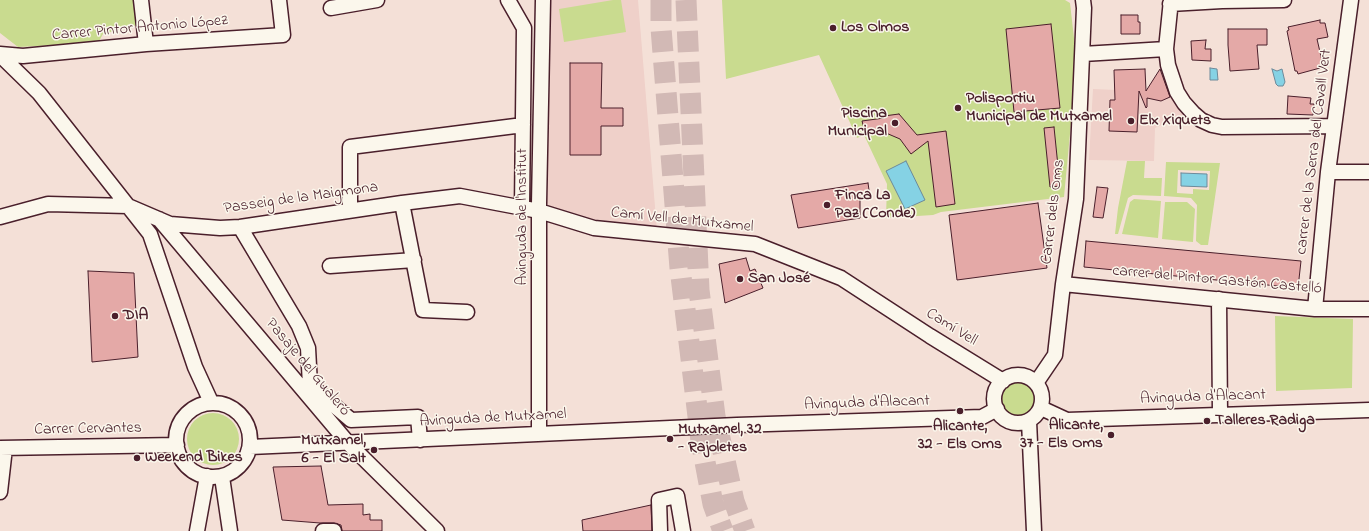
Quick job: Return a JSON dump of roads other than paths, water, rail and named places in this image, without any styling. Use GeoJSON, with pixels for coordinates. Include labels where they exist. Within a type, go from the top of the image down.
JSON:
{"type":"FeatureCollection","features":[{"type":"Feature","properties":{"kind":"street"},"geometry":{"type":"LineString","coordinates":[[141,0],[146,44]]}},
{"type":"Feature","properties":{"kind":"street","name":"Carrer Pintor Antonio López"},"geometry":{"type":"LineString","coordinates":[[0,55],[23,56],[146,44],[283,35],[279,0]]}},
{"type":"Feature","properties":{"kind":"street"},"geometry":{"type":"LineString","coordinates":[[331,8],[377,0]]}},
{"type":"Feature","properties":{"kind":"street"},"geometry":{"type":"LineString","coordinates":[[508,0],[524,28],[522,207]]}},
{"type":"Feature","properties":{"kind":"street","name":"Avinguda de l'Institut"},"geometry":{"type":"LineString","coordinates":[[539,434],[539,211],[543,0]]}},
{"type":"Feature","properties":{"kind":"street","name":"Carrer dels Oms"},"geometry":{"type":"LineString","coordinates":[[1036,383],[1055,355],[1063,284],[1076,200],[1083,54],[1083,0]]}},
{"type":"Feature","properties":{"kind":"street"},"geometry":{"type":"LineString","coordinates":[[1284,0],[1170,2],[1166,49],[1168,65],[1177,92],[1184,104],[1193,113],[1201,120],[1212,125],[1222,127],[1333,126]]}},
{"type":"Feature","properties":{"kind":"street","name":"carrer de la Serra del Cavall Vert"},"geometry":{"type":"LineString","coordinates":[[1315,309],[1333,126],[1351,0]]}},
{"type":"Feature","properties":{"kind":"street"},"geometry":{"type":"LineString","coordinates":[[1083,54],[1166,49]]}},
{"type":"Feature","properties":{"kind":"street"},"geometry":{"type":"LineString","coordinates":[[0,55],[39,92],[150,234],[195,366],[211,402]]}},
{"type":"Feature","properties":{"kind":"street"},"geometry":{"type":"LineString","coordinates":[[350,210],[350,147],[523,125]]}},
{"type":"Feature","properties":{"kind":"street"},"geometry":{"type":"LineString","coordinates":[[1328,172],[1369,172]]}},
{"type":"Feature","properties":{"kind":"street","name":"Passeig de la Maigmona"},"geometry":{"type":"LineString","coordinates":[[0,217],[48,204],[128,206],[170,224],[220,228],[240,227],[350,210],[460,196],[539,211]]}},
{"type":"Feature","properties":{"kind":"street"},"geometry":{"type":"LineString","coordinates":[[402,203],[424,310],[467,312]]}},
{"type":"Feature","properties":{"kind":"street","name":"Camí Vell de Mutxamel"},"geometry":{"type":"LineString","coordinates":[[539,211],[594,228],[755,244],[841,278],[882,304]]}},
{"type":"Feature","properties":{"kind":"street","name":"Pasaje del Gualeró"},"geometry":{"type":"LineString","coordinates":[[159,219],[348,442],[437,531]]}},
{"type":"Feature","properties":{"kind":"street"},"geometry":{"type":"LineString","coordinates":[[240,227],[300,326],[308,348],[310,385],[351,420],[418,417],[420,440]]}},
{"type":"Feature","properties":{"kind":"street"},"geometry":{"type":"LineString","coordinates":[[330,266],[414,260]]}},
{"type":"Feature","properties":{"kind":"street","name":"carrer del Pintor Gastón Castelló"},"geometry":{"type":"LineString","coordinates":[[1063,284],[1219,298],[1315,309],[1369,309]]}},
{"type":"Feature","properties":{"kind":"street"},"geometry":{"type":"LineString","coordinates":[[1219,298],[1220,414]]}},
{"type":"Feature","properties":{"kind":"street","name":"Camí Vell"},"geometry":{"type":"LineString","coordinates":[[882,304],[930,336],[1004,381]]}},
{"type":"Feature","properties":{"kind":"street"},"geometry":{"type":"LineString","coordinates":[[1024,376],[1036,383],[1040,388],[1042,395],[1041,408],[1038,414],[1029,421],[1020,423],[1013,423],[1000,415],[995,402],[995,394],[998,387],[1004,381],[1010,377],[1024,376]]}},
{"type":"Feature","properties":{"kind":"street"},"geometry":{"type":"LineString","coordinates":[[211,402],[227,405],[240,413],[249,430],[250,447],[243,460],[236,470],[222,477],[207,476],[195,472],[185,464],[179,454],[177,445],[179,426],[189,412],[211,402]]}},
{"type":"Feature","properties":{"kind":"street","name":"Avinguda d'Alacant"},"geometry":{"type":"LineString","coordinates":[[1041,408],[1067,420],[1369,410]]}},
{"type":"Feature","properties":{"kind":"street","name":"Avinguda d'Alacant"},"geometry":{"type":"LineString","coordinates":[[738,426],[982,417],[997,409]]}},
{"type":"Feature","properties":{"kind":"street"},"geometry":{"type":"LineString","coordinates":[[1029,421],[1034,531]]}},
{"type":"Feature","properties":{"kind":"street","name":"Avinguda de Mutxamel"},"geometry":{"type":"LineString","coordinates":[[250,447],[738,426]]}},
{"type":"Feature","properties":{"kind":"street","name":"Carrer Cervantes"},"geometry":{"type":"LineString","coordinates":[[2,448],[177,445]]}},
{"type":"Feature","properties":{"kind":"street"},"geometry":{"type":"LineString","coordinates":[[0,492],[2,448]]}},
{"type":"Feature","properties":{"kind":"street"},"geometry":{"type":"LineString","coordinates":[[196,531],[207,476]]}},
{"type":"Feature","properties":{"kind":"street"},"geometry":{"type":"LineString","coordinates":[[222,477],[230,531]]}},
{"type":"Feature","properties":{"kind":"street"},"geometry":{"type":"LineString","coordinates":[[660,531],[659,500],[677,496],[683,531]]}},
{"type":"Feature","properties":{"kind":"street"},"geometry":{"type":"LineString","coordinates":[[323,531],[334,531]]}},
{"type":"Feature","properties":{"kind":"water"},"geometry":{"type":"Polygon","coordinates":[[[1210,68],[1217,69],[1218,80],[1210,80],[1210,68]]]}},
{"type":"Feature","properties":{"kind":"water"},"geometry":{"type":"Polygon","coordinates":[[[1272,69],[1277,71],[1282,69],[1285,82],[1283,86],[1278,86],[1276,84],[1272,69]]]}},
{"type":"Feature","properties":{"kind":"water"},"geometry":{"type":"Polygon","coordinates":[[[906,161],[925,200],[905,209],[886,171],[906,161]]]}},
{"type":"Feature","properties":{"kind":"water"},"geometry":{"type":"Polygon","coordinates":[[[1181,173],[1207,174],[1207,187],[1181,186],[1181,173]]]}},
{"type":"Feature","properties":{"kind":"tunnel"},"geometry":{"type":"LineString","coordinates":[[661,0],[661,28],[680,268],[701,441],[713,504],[723,531]]}},
{"type":"Feature","properties":{"kind":"tunnel"},"geometry":{"type":"LineString","coordinates":[[686,0],[699,290],[715,416],[734,501],[745,531]]}},
{"type":"Feature","properties":{"kind":"place","name":"Los Olmos"},"geometry":{"type":"Point","coordinates":[833,28]}},
{"type":"Feature","properties":{"kind":"place","name":"Polisportiu Municipal de Mutxamel"},"geometry":{"type":"Point","coordinates":[958,108]}},
{"type":"Feature","properties":{"kind":"place","name":"Elx Xiquets"},"geometry":{"type":"Point","coordinates":[1131,121]}},
{"type":"Feature","properties":{"kind":"place","name":"Piscina Municipal"},"geometry":{"type":"Point","coordinates":[895,123]}},
{"type":"Feature","properties":{"kind":"place","name":"Finca La Paz (Conde)"},"geometry":{"type":"Point","coordinates":[827,205]}},
{"type":"Feature","properties":{"kind":"place","name":"San José"},"geometry":{"type":"Point","coordinates":[740,279]}},
{"type":"Feature","properties":{"kind":"place","name":"DIA"},"geometry":{"type":"Point","coordinates":[115,316]}},
{"type":"Feature","properties":{"kind":"place","name":"Alicante, 32 - Els Oms"},"geometry":{"type":"Point","coordinates":[960,411]}},
{"type":"Feature","properties":{"kind":"place","name":"Talleres Radiga"},"geometry":{"type":"Point","coordinates":[1207,421]}},
{"type":"Feature","properties":{"kind":"place","name":"Alicante, 37 - Els Oms"},"geometry":{"type":"Point","coordinates":[1111,435]}},
{"type":"Feature","properties":{"kind":"place","name":"Mutxamel, 32 - Rajoletes"},"geometry":{"type":"Point","coordinates":[670,439]}},
{"type":"Feature","properties":{"kind":"place","name":"Mutxamel, 6 - El Salt"},"geometry":{"type":"Point","coordinates":[374,450]}},
{"type":"Feature","properties":{"kind":"place","name":"Weekend Bikes"},"geometry":{"type":"Point","coordinates":[137,458]}}]}
